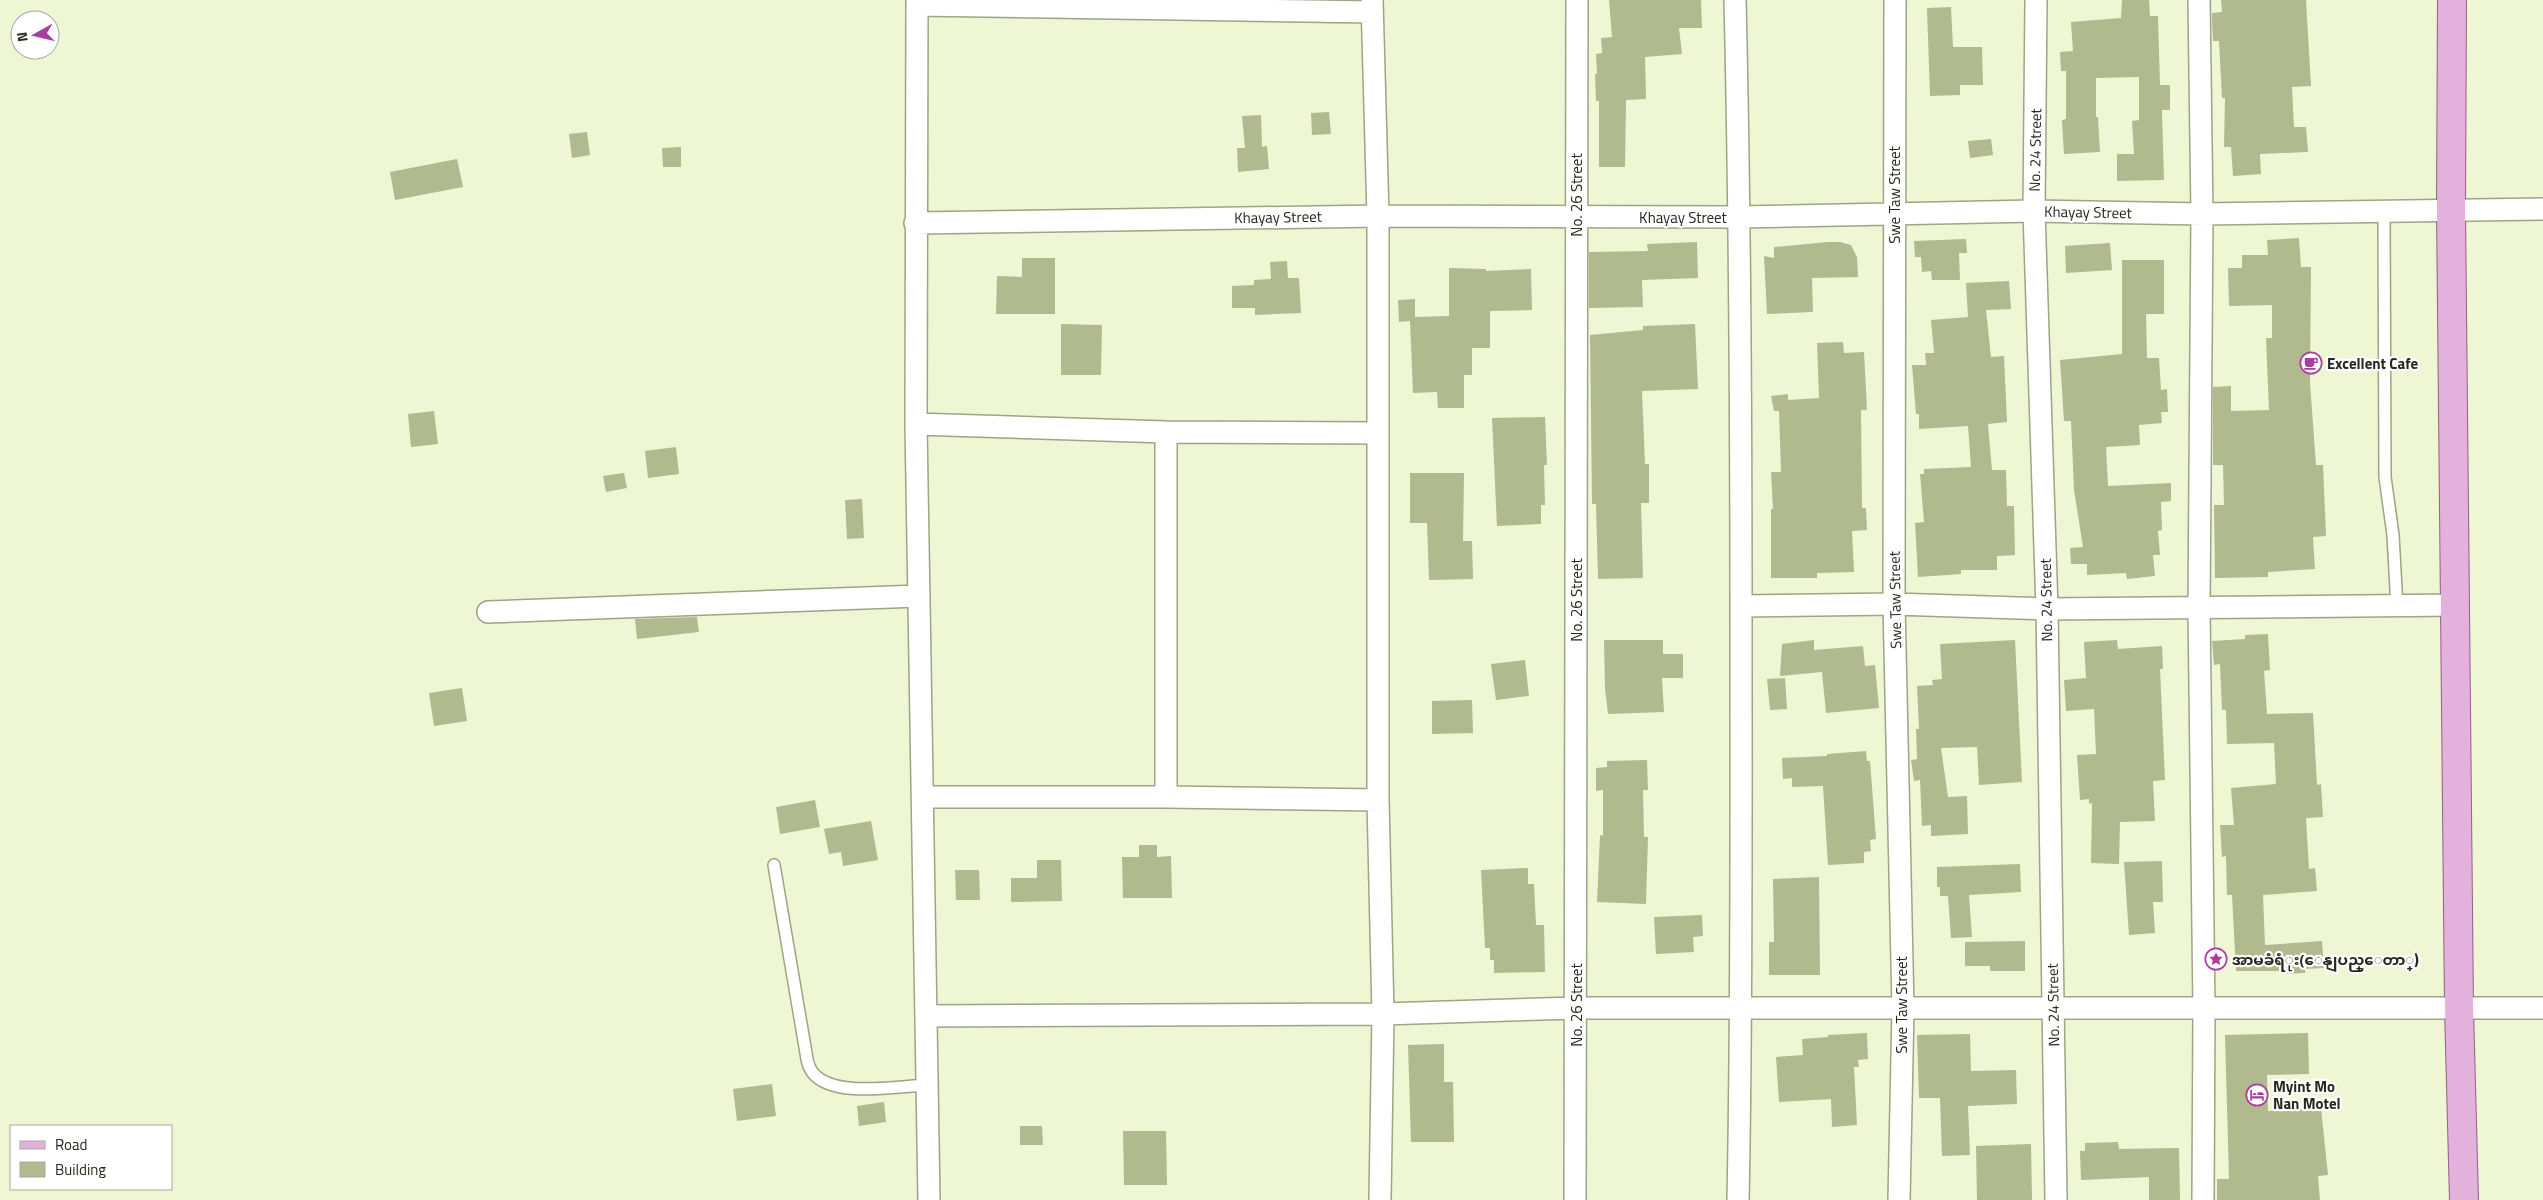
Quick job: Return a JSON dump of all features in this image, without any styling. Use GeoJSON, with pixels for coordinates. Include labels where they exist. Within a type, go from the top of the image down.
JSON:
{"type":"FeatureCollection","features":[{"type":"Feature","properties":{"kind":"main road"},"geometry":{"type":"LineString","coordinates":[[2452,0],[2451,209],[2459,1008],[2464,1200]]}},
{"type":"Feature","properties":{"kind":"street","name":"No. 26 Street"},"geometry":{"type":"LineString","coordinates":[[1575,1200],[1577,0]]}},
{"type":"Feature","properties":{"kind":"street"},"geometry":{"type":"LineString","coordinates":[[1735,0],[1740,217],[1741,606],[1742,1008],[1738,1200]]}},
{"type":"Feature","properties":{"kind":"street","name":"Swe Taw Street"},"geometry":{"type":"LineString","coordinates":[[1895,0],[1894,604],[1903,1008],[1899,1200]]}},
{"type":"Feature","properties":{"kind":"street","name":"No. 24 Street"},"geometry":{"type":"LineString","coordinates":[[2036,0],[2034,212],[2047,609],[2056,1200]]}},
{"type":"Feature","properties":{"kind":"street"},"geometry":{"type":"LineString","coordinates":[[2199,0],[2202,214],[2199,607],[2204,1009],[2203,1200]]}},
{"type":"Feature","properties":{"kind":"street"},"geometry":{"type":"LineString","coordinates":[[929,1200],[916,424],[917,3],[1372,6],[1378,216],[1378,800],[1383,1014],[1380,1200]]}},
{"type":"Feature","properties":{"kind":"street","name":"Khayay Street"},"geometry":{"type":"LineString","coordinates":[[915,223],[1378,216],[1576,218],[2034,212],[2202,214],[2543,209]]}},
{"type":"Feature","properties":{"kind":"street"},"geometry":{"type":"LineString","coordinates":[[916,424],[1166,432],[1377,433]]}},
{"type":"Feature","properties":{"kind":"street"},"geometry":{"type":"LineString","coordinates":[[1166,432],[1166,797]]}},
{"type":"Feature","properties":{"kind":"street"},"geometry":{"type":"LineString","coordinates":[[488,612],[919,596]]}},
{"type":"Feature","properties":{"kind":"street"},"geometry":{"type":"LineString","coordinates":[[1741,606],[1894,604],[2047,609],[2398,607],[2456,604]]}},
{"type":"Feature","properties":{"kind":"street"},"geometry":{"type":"LineString","coordinates":[[923,797],[1166,797],[1378,800]]}},
{"type":"Feature","properties":{"kind":"street"},"geometry":{"type":"LineString","coordinates":[[926,1016],[1383,1014],[1576,1008],[2543,1008]]}},
{"type":"Feature","properties":{"kind":"lane"},"geometry":{"type":"LineString","coordinates":[[2384,210],[2385,477],[2393,534],[2398,607]]}},
{"type":"Feature","properties":{"kind":"lane"},"geometry":{"type":"LineString","coordinates":[[774,865],[806,1053],[816,1077],[847,1089],[928,1085]]}},
{"type":"Feature","properties":{"kind":"building"},"geometry":{"type":"Polygon","coordinates":[[[1609,0],[1701,0],[1702,28],[1679,28],[1682,54],[1645,57],[1646,99],[1626,100],[1625,167],[1599,167],[1599,101],[1596,101],[1596,54],[1602,53],[1601,38],[1612,37],[1609,0]]]}},
{"type":"Feature","properties":{"kind":"building"},"geometry":{"type":"Polygon","coordinates":[[[2122,0],[2149,0],[2150,16],[2158,16],[2160,85],[2170,85],[2170,110],[2162,110],[2164,180],[2117,181],[2117,154],[2134,154],[2132,121],[2139,120],[2139,77],[2096,78],[2096,117],[2098,117],[2100,152],[2064,154],[2062,120],[2066,119],[2066,71],[2061,71],[2060,52],[2073,51],[2071,22],[2121,18],[2122,0]]]}},
{"type":"Feature","properties":{"kind":"building"},"geometry":{"type":"Polygon","coordinates":[[[2221,0],[2306,0],[2311,86],[2292,87],[2294,127],[2306,127],[2308,152],[2260,154],[2261,174],[2233,176],[2231,147],[2224,147],[2225,98],[2222,98],[2219,41],[2213,41],[2212,20],[2212,13],[2222,12],[2221,0]]]}},
{"type":"Feature","properties":{"kind":"building"},"geometry":{"type":"Polygon","coordinates":[[[1951,7],[1953,47],[1982,47],[1983,85],[1960,85],[1960,95],[1930,96],[1927,8],[1951,7]]]}},
{"type":"Feature","properties":{"kind":"building"},"geometry":{"type":"Polygon","coordinates":[[[1329,112],[1331,134],[1312,135],[1311,113],[1329,112]]]}},
{"type":"Feature","properties":{"kind":"building"},"geometry":{"type":"Polygon","coordinates":[[[1261,115],[1262,147],[1267,146],[1269,169],[1238,172],[1237,148],[1245,148],[1242,116],[1261,115]]]}},
{"type":"Feature","properties":{"kind":"building"},"geometry":{"type":"Polygon","coordinates":[[[587,132],[590,155],[572,158],[569,134],[587,132]]]}},
{"type":"Feature","properties":{"kind":"building"},"geometry":{"type":"Polygon","coordinates":[[[1991,139],[1993,155],[1970,158],[1968,141],[1991,139]]]}},
{"type":"Feature","properties":{"kind":"building"},"geometry":{"type":"Polygon","coordinates":[[[681,147],[681,167],[663,167],[662,148],[681,147]]]}},
{"type":"Feature","properties":{"kind":"building"},"geometry":{"type":"Polygon","coordinates":[[[457,159],[463,187],[395,200],[390,172],[457,159]]]}},
{"type":"Feature","properties":{"kind":"building"},"geometry":{"type":"Polygon","coordinates":[[[2299,238],[2301,267],[2311,267],[2310,383],[2316,465],[2323,465],[2326,536],[2313,537],[2315,569],[2268,572],[2268,577],[2215,578],[2214,505],[2224,505],[2223,465],[2213,465],[2213,387],[2231,386],[2231,411],[2269,410],[2266,338],[2272,338],[2272,305],[2229,306],[2228,268],[2242,268],[2242,255],[2268,255],[2267,240],[2299,238]]]}},
{"type":"Feature","properties":{"kind":"building"},"geometry":{"type":"Polygon","coordinates":[[[1966,239],[1967,253],[1959,253],[1960,280],[1932,280],[1931,271],[1922,272],[1921,257],[1915,257],[1914,241],[1966,239]]]}},
{"type":"Feature","properties":{"kind":"building"},"geometry":{"type":"Polygon","coordinates":[[[1697,242],[1698,278],[1642,280],[1643,307],[1589,308],[1589,252],[1648,251],[1647,244],[1697,242]]]}},
{"type":"Feature","properties":{"kind":"building"},"geometry":{"type":"Polygon","coordinates":[[[1840,242],[1851,245],[1857,257],[1858,277],[1812,278],[1813,312],[1767,314],[1764,256],[1774,258],[1774,247],[1840,242]]]}},
{"type":"Feature","properties":{"kind":"building"},"geometry":{"type":"Polygon","coordinates":[[[2110,243],[2112,270],[2066,273],[2065,246],[2110,243]]]}},
{"type":"Feature","properties":{"kind":"building"},"geometry":{"type":"Polygon","coordinates":[[[1022,258],[1055,258],[1055,314],[996,314],[997,276],[1022,277],[1022,258]]]}},
{"type":"Feature","properties":{"kind":"building"},"geometry":{"type":"Polygon","coordinates":[[[2122,260],[2164,260],[2164,314],[2146,314],[2147,358],[2159,358],[2161,390],[2167,389],[2168,412],[2161,412],[2162,423],[2139,425],[2140,445],[2106,447],[2108,486],[2171,483],[2171,501],[2161,502],[2162,530],[2158,531],[2160,555],[2153,555],[2155,576],[2127,579],[2126,573],[2087,575],[2087,564],[2071,564],[2070,548],[2083,547],[2074,490],[2071,421],[2064,421],[2060,360],[2122,354],[2122,260]]]}},
{"type":"Feature","properties":{"kind":"building"},"geometry":{"type":"Polygon","coordinates":[[[1287,261],[1288,278],[1299,278],[1301,313],[1255,315],[1255,308],[1232,308],[1232,286],[1254,285],[1254,280],[1271,279],[1270,262],[1287,261]]]}},
{"type":"Feature","properties":{"kind":"building"},"geometry":{"type":"Polygon","coordinates":[[[1449,268],[1486,269],[1486,271],[1531,269],[1532,310],[1490,311],[1490,348],[1472,348],[1472,375],[1464,375],[1464,408],[1438,408],[1437,392],[1413,393],[1410,321],[1399,322],[1398,300],[1415,299],[1415,317],[1449,316],[1449,268]]]}},
{"type":"Feature","properties":{"kind":"building"},"geometry":{"type":"Polygon","coordinates":[[[2009,281],[2011,309],[1986,310],[1991,357],[2004,356],[2007,422],[1988,424],[1992,470],[2006,470],[2007,506],[2014,506],[2015,555],[1997,556],[1997,570],[1961,570],[1961,574],[1918,577],[1915,523],[1924,522],[1920,474],[1924,474],[1924,469],[1971,467],[1968,426],[1919,429],[1919,414],[1916,414],[1912,365],[1926,365],[1925,353],[1934,353],[1931,320],[1968,317],[1966,283],[2009,281]]]}},
{"type":"Feature","properties":{"kind":"building"},"geometry":{"type":"Polygon","coordinates":[[[1061,324],[1102,325],[1101,375],[1061,375],[1061,324]]]}},
{"type":"Feature","properties":{"kind":"building"},"geometry":{"type":"Polygon","coordinates":[[[1695,324],[1698,389],[1642,391],[1645,464],[1649,464],[1649,503],[1641,503],[1643,578],[1598,579],[1596,504],[1592,504],[1590,335],[1643,330],[1643,326],[1695,324]]]}},
{"type":"Feature","properties":{"kind":"building"},"geometry":{"type":"Polygon","coordinates":[[[1843,342],[1844,353],[1864,352],[1867,410],[1861,410],[1862,508],[1866,508],[1867,530],[1852,531],[1854,572],[1817,573],[1817,578],[1771,578],[1771,509],[1773,509],[1771,472],[1781,472],[1779,411],[1774,411],[1771,396],[1788,394],[1788,400],[1819,398],[1817,343],[1843,342]]]}},
{"type":"Feature","properties":{"kind":"building"},"geometry":{"type":"Polygon","coordinates":[[[434,411],[438,444],[411,447],[408,414],[434,411]]]}},
{"type":"Feature","properties":{"kind":"building"},"geometry":{"type":"Polygon","coordinates":[[[1545,417],[1547,465],[1544,465],[1545,505],[1541,505],[1541,524],[1497,526],[1492,418],[1545,417]]]}},
{"type":"Feature","properties":{"kind":"building"},"geometry":{"type":"Polygon","coordinates":[[[676,447],[679,474],[648,478],[645,451],[676,447]]]}},
{"type":"Feature","properties":{"kind":"building"},"geometry":{"type":"Polygon","coordinates":[[[624,473],[627,488],[606,492],[603,476],[624,473]]]}},
{"type":"Feature","properties":{"kind":"building"},"geometry":{"type":"Polygon","coordinates":[[[1410,473],[1464,473],[1463,541],[1472,541],[1473,579],[1429,580],[1427,523],[1410,523],[1410,473]]]}},
{"type":"Feature","properties":{"kind":"building"},"geometry":{"type":"Polygon","coordinates":[[[862,499],[864,538],[847,539],[845,500],[862,499]]]}},
{"type":"Feature","properties":{"kind":"building"},"geometry":{"type":"Polygon","coordinates":[[[697,617],[699,632],[637,639],[635,619],[697,617]]]}},
{"type":"Feature","properties":{"kind":"building"},"geometry":{"type":"Polygon","coordinates":[[[2268,634],[2270,670],[2264,671],[2267,714],[2313,713],[2317,785],[2321,784],[2323,817],[2306,818],[2309,869],[2315,868],[2317,891],[2263,895],[2265,945],[2322,941],[2324,968],[2305,969],[2305,973],[2286,974],[2286,971],[2236,971],[2232,895],[2227,895],[2226,856],[2222,857],[2220,825],[2234,825],[2231,788],[2276,784],[2274,743],[2227,744],[2226,710],[2222,710],[2220,664],[2214,665],[2212,641],[2245,639],[2245,635],[2268,634]]]}},
{"type":"Feature","properties":{"kind":"building"},"geometry":{"type":"Polygon","coordinates":[[[1604,640],[1663,640],[1663,654],[1683,654],[1683,678],[1662,678],[1664,712],[1608,714],[1605,689],[1604,640]]]}},
{"type":"Feature","properties":{"kind":"building"},"geometry":{"type":"Polygon","coordinates":[[[1814,640],[1814,650],[1863,646],[1865,666],[1875,665],[1879,708],[1826,713],[1822,672],[1780,676],[1782,644],[1814,640]]]}},
{"type":"Feature","properties":{"kind":"building"},"geometry":{"type":"Polygon","coordinates":[[[2015,640],[2022,782],[1979,785],[1977,747],[1941,748],[1948,797],[1967,796],[1968,834],[1931,836],[1931,825],[1922,826],[1920,780],[1914,781],[1911,760],[1917,759],[1916,729],[1919,729],[1917,686],[1933,685],[1932,680],[1942,679],[1940,644],[2015,640]]]}},
{"type":"Feature","properties":{"kind":"building"},"geometry":{"type":"Polygon","coordinates":[[[2117,640],[2118,649],[2162,646],[2163,669],[2160,669],[2165,780],[2153,781],[2155,821],[2120,822],[2119,864],[2091,863],[2092,803],[2089,804],[2089,799],[2080,800],[2077,755],[2096,754],[2094,709],[2066,711],[2064,680],[2086,678],[2084,642],[2117,640]]]}},
{"type":"Feature","properties":{"kind":"building"},"geometry":{"type":"Polygon","coordinates":[[[1525,660],[1529,696],[1496,700],[1491,664],[1525,660]]]}},
{"type":"Feature","properties":{"kind":"building"},"geometry":{"type":"Polygon","coordinates":[[[1785,678],[1787,709],[1770,710],[1767,679],[1785,678]]]}},
{"type":"Feature","properties":{"kind":"building"},"geometry":{"type":"Polygon","coordinates":[[[462,688],[467,721],[434,726],[429,693],[462,688]]]}},
{"type":"Feature","properties":{"kind":"building"},"geometry":{"type":"Polygon","coordinates":[[[1472,700],[1473,733],[1432,734],[1432,701],[1472,700]]]}},
{"type":"Feature","properties":{"kind":"building"},"geometry":{"type":"Polygon","coordinates":[[[1866,751],[1867,761],[1870,761],[1876,839],[1870,840],[1871,851],[1864,852],[1864,863],[1828,865],[1823,786],[1792,787],[1792,778],[1783,779],[1782,758],[1827,756],[1827,754],[1866,751]]]}},
{"type":"Feature","properties":{"kind":"building"},"geometry":{"type":"Polygon","coordinates":[[[1647,760],[1648,790],[1643,790],[1644,837],[1648,837],[1646,904],[1597,902],[1600,835],[1603,836],[1603,790],[1596,791],[1596,768],[1607,767],[1607,761],[1647,760]]]}},
{"type":"Feature","properties":{"kind":"building"},"geometry":{"type":"Polygon","coordinates":[[[815,800],[820,827],[780,834],[776,807],[815,800]]]}},
{"type":"Feature","properties":{"kind":"building"},"geometry":{"type":"Polygon","coordinates":[[[871,821],[878,860],[843,866],[841,852],[829,854],[824,829],[871,821]]]}},
{"type":"Feature","properties":{"kind":"building"},"geometry":{"type":"Polygon","coordinates":[[[1139,845],[1157,845],[1157,857],[1171,856],[1172,898],[1123,898],[1122,857],[1139,857],[1139,845]]]}},
{"type":"Feature","properties":{"kind":"building"},"geometry":{"type":"Polygon","coordinates":[[[1037,860],[1061,860],[1062,901],[1011,902],[1011,878],[1037,878],[1037,860]]]}},
{"type":"Feature","properties":{"kind":"building"},"geometry":{"type":"Polygon","coordinates":[[[2162,861],[2163,902],[2153,902],[2155,933],[2129,935],[2124,862],[2162,861]]]}},
{"type":"Feature","properties":{"kind":"building"},"geometry":{"type":"Polygon","coordinates":[[[2020,864],[2021,892],[1969,895],[1972,937],[1951,938],[1948,896],[1940,896],[1940,887],[1937,887],[1937,867],[2020,864]]]}},
{"type":"Feature","properties":{"kind":"building"},"geometry":{"type":"Polygon","coordinates":[[[1528,868],[1528,884],[1534,884],[1536,925],[1544,925],[1545,972],[1494,973],[1494,960],[1490,960],[1490,948],[1485,948],[1481,870],[1528,868]]]}},
{"type":"Feature","properties":{"kind":"building"},"geometry":{"type":"Polygon","coordinates":[[[955,870],[979,870],[980,900],[956,900],[955,870]]]}},
{"type":"Feature","properties":{"kind":"building"},"geometry":{"type":"Polygon","coordinates":[[[1819,877],[1820,975],[1769,975],[1769,942],[1774,942],[1773,879],[1819,877]]]}},
{"type":"Feature","properties":{"kind":"building"},"geometry":{"type":"Polygon","coordinates":[[[1702,915],[1703,936],[1693,937],[1694,952],[1656,954],[1654,917],[1702,915]]]}},
{"type":"Feature","properties":{"kind":"building"},"geometry":{"type":"Polygon","coordinates":[[[2025,941],[2025,971],[1990,971],[1990,966],[1965,966],[1965,942],[2025,941]]]}},
{"type":"Feature","properties":{"kind":"building"},"geometry":{"type":"Polygon","coordinates":[[[1867,1033],[1868,1059],[1858,1060],[1859,1067],[1854,1067],[1857,1125],[1832,1127],[1831,1099],[1779,1102],[1776,1057],[1803,1055],[1802,1039],[1828,1037],[1828,1035],[1867,1033]]]}},
{"type":"Feature","properties":{"kind":"building"},"geometry":{"type":"Polygon","coordinates":[[[2308,1033],[2309,1074],[2267,1075],[2268,1111],[2321,1108],[2328,1175],[2318,1176],[2320,1200],[2217,1200],[2217,1179],[2229,1179],[2225,1035],[2308,1033]]]}},
{"type":"Feature","properties":{"kind":"building"},"geometry":{"type":"Polygon","coordinates":[[[1970,1034],[1971,1071],[2016,1070],[2017,1104],[1968,1106],[1970,1155],[1942,1156],[1940,1098],[1919,1098],[1917,1035],[1970,1034]]]}},
{"type":"Feature","properties":{"kind":"building"},"geometry":{"type":"Polygon","coordinates":[[[1444,1044],[1444,1082],[1453,1082],[1454,1142],[1411,1142],[1408,1045],[1444,1044]]]}},
{"type":"Feature","properties":{"kind":"building"},"geometry":{"type":"Polygon","coordinates":[[[772,1084],[776,1116],[737,1121],[733,1089],[772,1084]]]}},
{"type":"Feature","properties":{"kind":"building"},"geometry":{"type":"Polygon","coordinates":[[[884,1102],[886,1122],[859,1126],[857,1106],[884,1102]]]}},
{"type":"Feature","properties":{"kind":"building"},"geometry":{"type":"Polygon","coordinates":[[[1020,1126],[1042,1126],[1043,1145],[1020,1145],[1020,1126]]]}},
{"type":"Feature","properties":{"kind":"building"},"geometry":{"type":"Polygon","coordinates":[[[1123,1131],[1166,1131],[1167,1185],[1124,1185],[1123,1131]]]}},
{"type":"Feature","properties":{"kind":"building"},"geometry":{"type":"Polygon","coordinates":[[[2118,1142],[2119,1149],[2179,1148],[2180,1200],[2149,1200],[2149,1177],[2081,1180],[2080,1151],[2085,1151],[2085,1143],[2118,1142]]]}},
{"type":"Feature","properties":{"kind":"building"},"geometry":{"type":"Polygon","coordinates":[[[2031,1144],[2032,1200],[1977,1200],[1976,1146],[2031,1144]]]}},
{"type":"Feature","properties":{"kind":"place","name":"Excellent Cafe"},"geometry":{"type":"Point","coordinates":[2311,363]}},
{"type":"Feature","properties":{"kind":"place","name":"အာမခံရံုး(ေနျပည္ေတာ္)"},"geometry":{"type":"Point","coordinates":[2216,959]}},
{"type":"Feature","properties":{"kind":"place","name":"Myint Mo Nan Motel"},"geometry":{"type":"Point","coordinates":[2257,1095]}}]}
